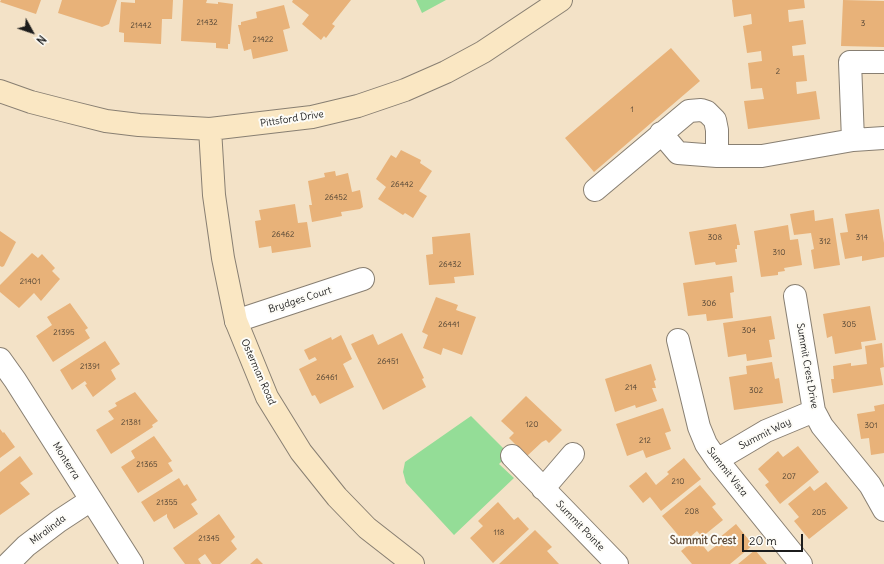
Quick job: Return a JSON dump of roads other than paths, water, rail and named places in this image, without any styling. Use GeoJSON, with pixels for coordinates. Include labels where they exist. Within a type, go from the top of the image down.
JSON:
{"type":"FeatureCollection","features":[{"type":"Feature","properties":{"kind":"street","name":"Pittsford Drive"},"geometry":{"type":"LineString","coordinates":[[0,90],[30,102],[106,121],[139,125],[210,129],[312,117],[358,106],[405,90],[483,52],[561,0]]}},
{"type":"Feature","properties":{"kind":"street"},"geometry":{"type":"LineString","coordinates":[[853,140],[850,62],[884,62]]}},
{"type":"Feature","properties":{"kind":"street"},"geometry":{"type":"LineString","coordinates":[[595,190],[689,111],[701,110],[707,112],[715,120],[718,130],[717,156]]}},
{"type":"Feature","properties":{"kind":"street","name":"Osterman Road"},"geometry":{"type":"LineString","coordinates":[[210,129],[215,203],[223,258],[236,321],[267,397],[301,452],[337,497],[367,528],[413,564]]}},
{"type":"Feature","properties":{"kind":"street"},"geometry":{"type":"LineString","coordinates":[[661,133],[678,153],[717,156],[762,156],[853,140],[884,138]]}},
{"type":"Feature","properties":{"kind":"street","name":"Brydges Court"},"geometry":{"type":"LineString","coordinates":[[236,321],[363,279]]}},
{"type":"Feature","properties":{"kind":"street","name":"Summit Crest Drive"},"geometry":{"type":"LineString","coordinates":[[795,296],[814,411],[822,426],[870,485],[884,510]]}},
{"type":"Feature","properties":{"kind":"street","name":"Summit Vista"},"geometry":{"type":"LineString","coordinates":[[678,340],[699,427],[706,444],[716,460],[801,564]]}},
{"type":"Feature","properties":{"kind":"street","name":"Monterra"},"geometry":{"type":"LineString","coordinates":[[0,359],[15,380],[132,564]]}},
{"type":"Feature","properties":{"kind":"street","name":"Summit Way"},"geometry":{"type":"LineString","coordinates":[[716,460],[766,431],[814,411]]}},
{"type":"Feature","properties":{"kind":"street"},"geometry":{"type":"LineString","coordinates":[[543,489],[573,454]]}},
{"type":"Feature","properties":{"kind":"street","name":"Summit Pointe"},"geometry":{"type":"LineString","coordinates":[[512,456],[617,564]]}},
{"type":"Feature","properties":{"kind":"street","name":"Miralinda"},"geometry":{"type":"LineString","coordinates":[[8,564],[37,538],[91,500]]}},
{"type":"Feature","properties":{"kind":"district","name":"Summit Crest"},"geometry":{"type":"Point","coordinates":[703,541]}}]}
